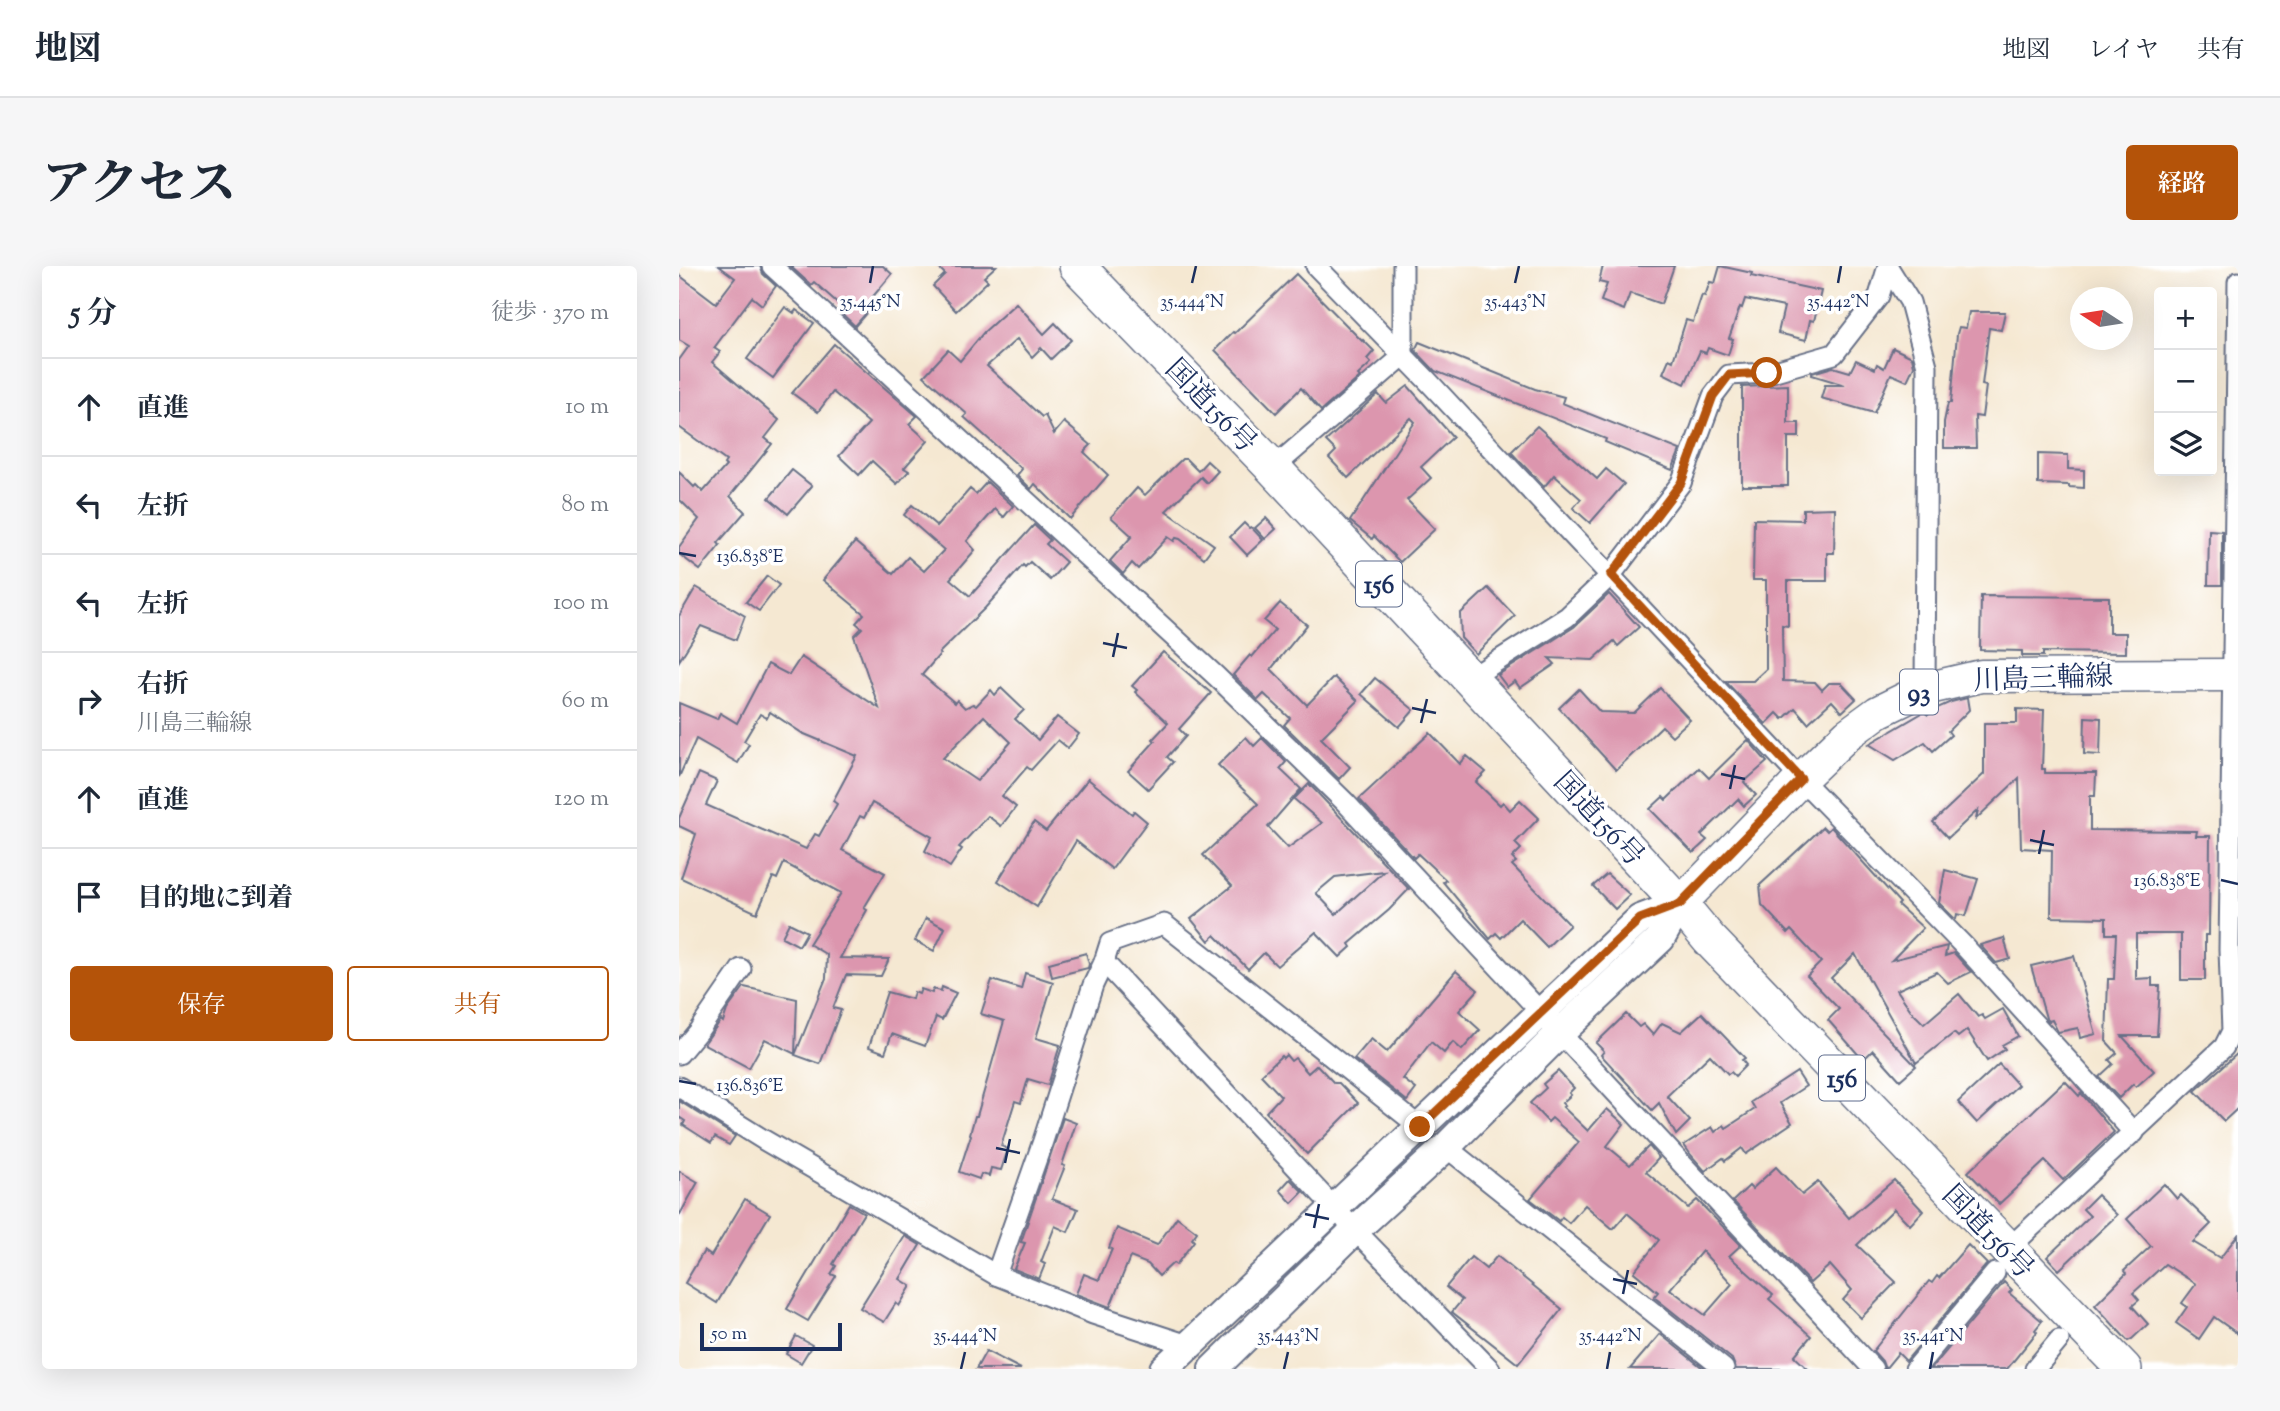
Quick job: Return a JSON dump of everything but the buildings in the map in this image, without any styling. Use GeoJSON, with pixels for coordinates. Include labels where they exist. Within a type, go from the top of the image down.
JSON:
{"type":"FeatureCollection","features":[{"type":"Feature","properties":{"kind":"highway","name":"国道156号"},"geometry":{"type":"LineString","coordinates":[[1077,266],[1273,468],[1680,904],[2001,1261],[2124,1369]]}},
{"type":"Feature","properties":{"kind":"main road","name":"川島三輪線"},"geometry":{"type":"LineString","coordinates":[[1680,904],[1848,734],[1878,712],[1925,689],[1981,676],[2236,675]]}},
{"type":"Feature","properties":{"kind":"street"},"geometry":{"type":"LineString","coordinates":[[772,266],[1217,677],[1345,802],[1873,1369]]}},
{"type":"Feature","properties":{"kind":"street"},"geometry":{"type":"LineString","coordinates":[[1316,266],[1801,779],[1964,946],[2134,1133]]}},
{"type":"Feature","properties":{"kind":"street"},"geometry":{"type":"LineString","coordinates":[[1273,468],[1403,356],[1403,266]]}},
{"type":"Feature","properties":{"kind":"street"},"geometry":{"type":"LineString","coordinates":[[1468,679],[1567,617],[1611,575],[1681,483],[1713,396],[1729,375],[1767,373],[1834,354],[1879,296],[1888,266]]}},
{"type":"Feature","properties":{"kind":"street"},"geometry":{"type":"LineString","coordinates":[[1888,266],[1910,302],[1927,366],[1925,689]]}},
{"type":"Feature","properties":{"kind":"street"},"geometry":{"type":"LineString","coordinates":[[1915,1369],[2001,1261],[2224,1046],[2232,1031],[2238,282]]}},
{"type":"Feature","properties":{"kind":"street"},"geometry":{"type":"LineString","coordinates":[[1164,1369],[1640,919],[1680,904]]}},
{"type":"Feature","properties":{"kind":"street"},"geometry":{"type":"LineString","coordinates":[[1213,1369],[1661,938],[1680,904]]}},
{"type":"Feature","properties":{"kind":"street"},"geometry":{"type":"LineString","coordinates":[[996,1275],[1044,1141],[1093,985],[1110,943],[1164,924],[1420,1127]]}},
{"type":"Feature","properties":{"kind":"street"},"geometry":{"type":"LineString","coordinates":[[1104,962],[1355,1230],[1490,1369]]}},
{"type":"Feature","properties":{"kind":"street"},"geometry":{"type":"LineString","coordinates":[[679,1054],[741,969]]}},
{"type":"Feature","properties":{"kind":"street"},"geometry":{"type":"LineString","coordinates":[[679,1087],[764,1140],[996,1275],[1093,1314],[1188,1345]]}},
{"type":"Feature","properties":{"kind":"street"},"geometry":{"type":"LineString","coordinates":[[1446,1147],[1724,1369]]}},
{"type":"Feature","properties":{"kind":"street"},"geometry":{"type":"LineString","coordinates":[[2035,1369],[2059,1340]]}},
{"type":"Feature","properties":{"kind":"route"},"geometry":{"type":"LineString","coordinates":[[1420,1127],[1640,919],[1680,904],[1801,779],[1611,575],[1681,483],[1713,396],[1729,375],[1767,373]]}}]}
